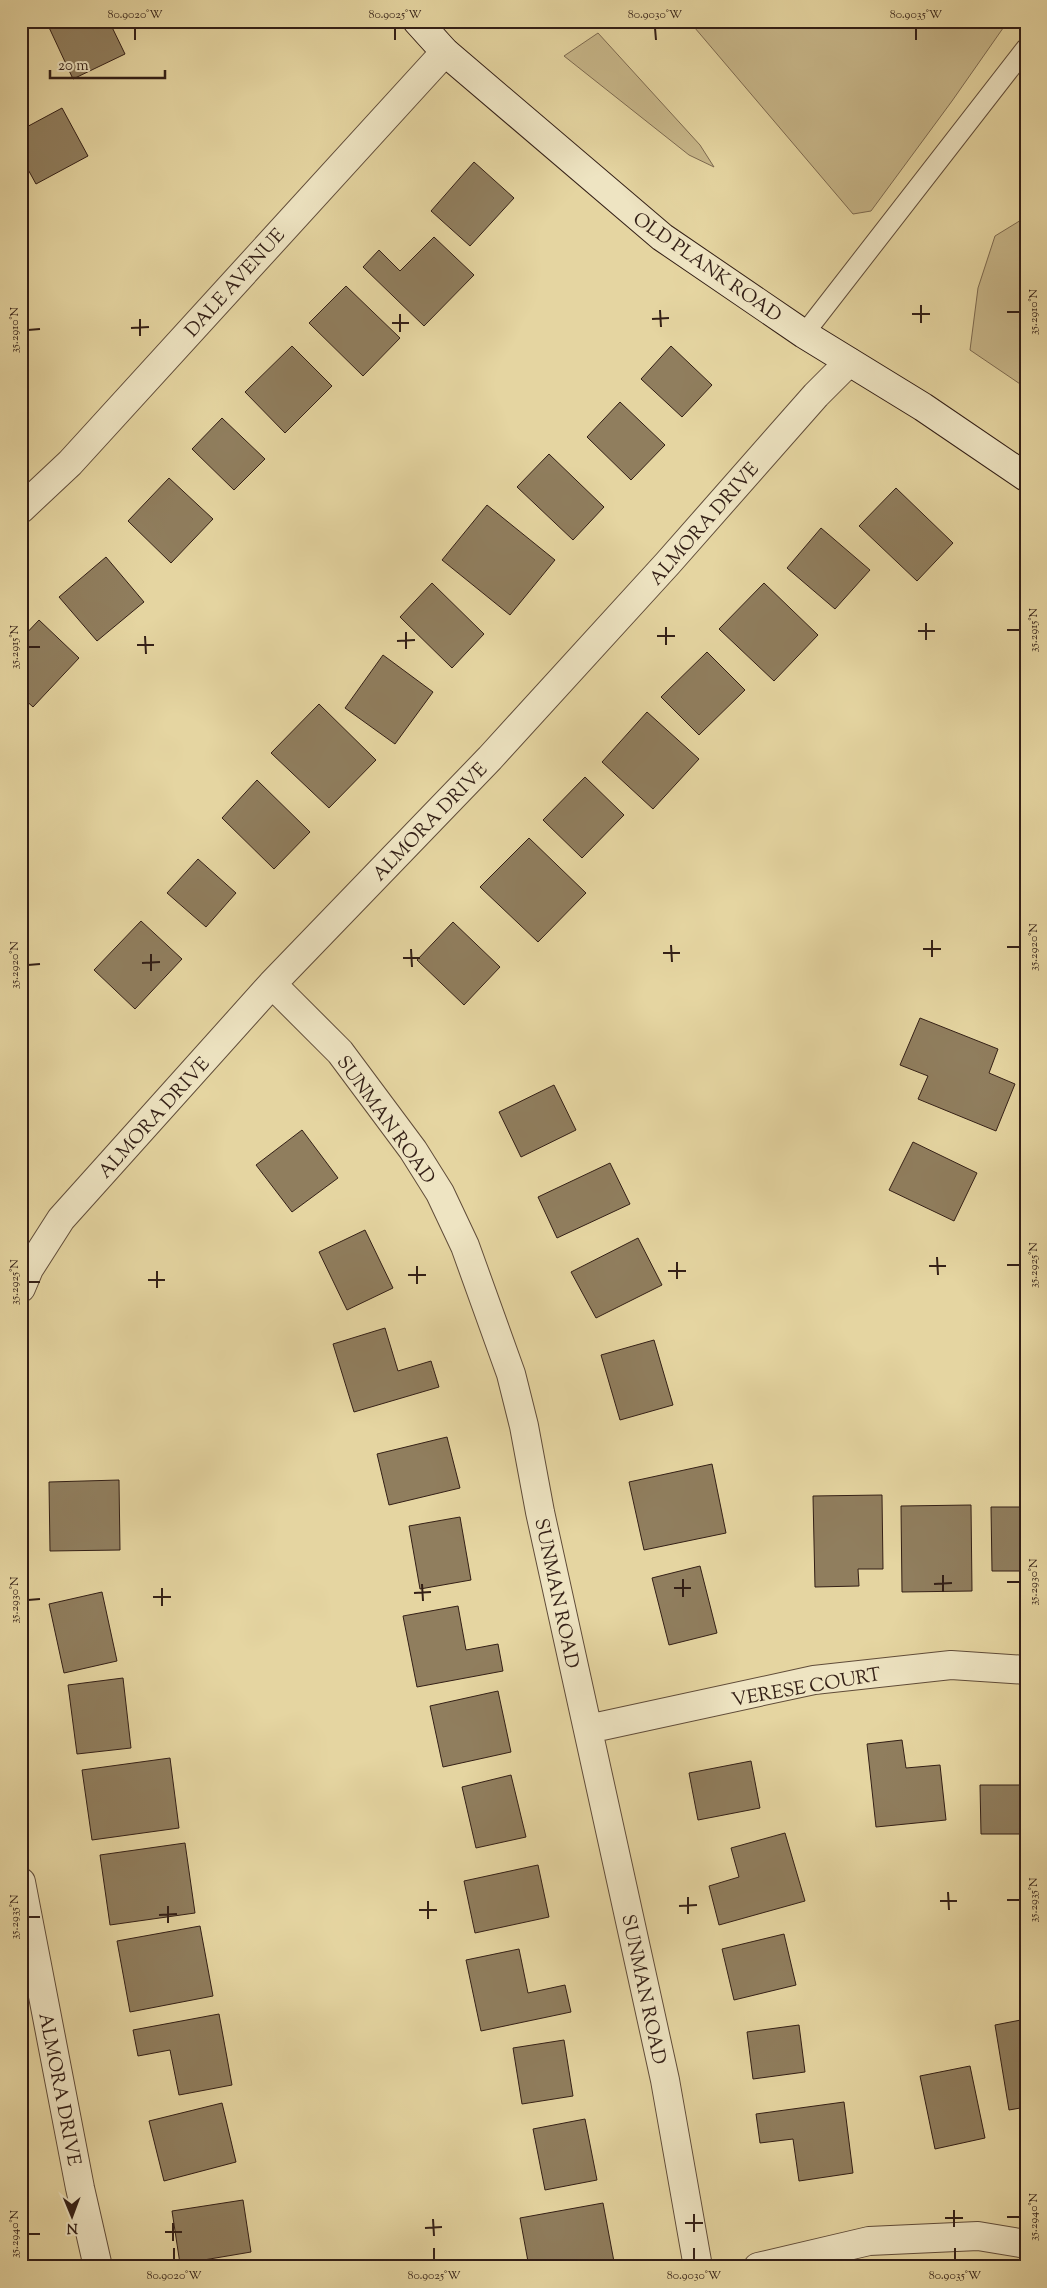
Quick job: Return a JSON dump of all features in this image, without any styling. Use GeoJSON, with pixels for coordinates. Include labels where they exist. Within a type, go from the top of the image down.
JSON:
{"type":"FeatureCollection","features":[{"type":"Feature","properties":{"kind":"street","name":"OLD PLANK ROAD"},"geometry":{"type":"LineString","coordinates":[[417,21],[444,52],[662,237],[804,334],[923,407],[1026,477]]}},
{"type":"Feature","properties":{"kind":"street","name":"DALE AVENUE"},"geometry":{"type":"LineString","coordinates":[[21,509],[70,463],[444,52]]}},
{"type":"Feature","properties":{"kind":"street","name":"ALMORA DRIVE"},"geometry":{"type":"LineString","coordinates":[[21,1288],[30,1269],[61,1218],[272,984],[490,758],[668,563],[816,395],[849,362]]}},
{"type":"Feature","properties":{"kind":"street","name":"SUNMAN ROAD"},"geometry":{"type":"LineString","coordinates":[[272,984],[340,1052],[413,1150],[440,1193],[465,1246],[511,1374],[524,1426],[540,1512],[665,2080],[698,2267]]}},
{"type":"Feature","properties":{"kind":"street","name":"VERESE COURT"},"geometry":{"type":"LineString","coordinates":[[588,1729],[814,1680],[951,1665],[1026,1670]]}},
{"type":"Feature","properties":{"kind":"street","name":"ALMORA DRIVE"},"geometry":{"type":"LineString","coordinates":[[21,1882],[80,2188],[98,2267]]}},
{"type":"Feature","properties":{"kind":"street"},"geometry":{"type":"LineString","coordinates":[[758,2267],[868,2241],[978,2236],[1026,2244]]}},
{"type":"Feature","properties":{"kind":"lane"},"geometry":{"type":"LineString","coordinates":[[804,334],[1026,48]]}},
{"type":"Feature","properties":{"kind":"shaded area"},"geometry":{"type":"Polygon","coordinates":[[[689,21],[1008,21],[871,211],[853,214],[689,21]]]}},
{"type":"Feature","properties":{"kind":"shaded area"},"geometry":{"type":"Polygon","coordinates":[[[598,33],[700,145],[714,167],[689,155],[564,56],[598,33]]]}},
{"type":"Feature","properties":{"kind":"shaded area"},"geometry":{"type":"Polygon","coordinates":[[[1026,217],[1026,388],[970,350],[978,288],[995,236],[1026,217]]]}},
{"type":"Feature","properties":{"kind":"building"},"geometry":{"type":"Polygon","coordinates":[[[46,21],[109,21],[125,54],[73,79],[46,21]]]}},
{"type":"Feature","properties":{"kind":"building"},"geometry":{"type":"Polygon","coordinates":[[[62,108],[88,156],[36,184],[25,164],[21,167],[21,130],[62,108]]]}},
{"type":"Feature","properties":{"kind":"building"},"geometry":{"type":"Polygon","coordinates":[[[474,162],[514,198],[470,246],[431,211],[474,162]]]}},
{"type":"Feature","properties":{"kind":"building"},"geometry":{"type":"Polygon","coordinates":[[[434,237],[474,275],[424,326],[363,267],[379,250],[400,271],[434,237]]]}},
{"type":"Feature","properties":{"kind":"building"},"geometry":{"type":"Polygon","coordinates":[[[346,286],[400,338],[363,376],[309,323],[346,286]]]}},
{"type":"Feature","properties":{"kind":"building"},"geometry":{"type":"Polygon","coordinates":[[[292,346],[332,386],[285,433],[245,392],[292,346]]]}},
{"type":"Feature","properties":{"kind":"building"},"geometry":{"type":"Polygon","coordinates":[[[671,346],[712,385],[682,417],[641,379],[671,346]]]}},
{"type":"Feature","properties":{"kind":"building"},"geometry":{"type":"Polygon","coordinates":[[[620,402],[665,445],[631,480],[587,437],[620,402]]]}},
{"type":"Feature","properties":{"kind":"building"},"geometry":{"type":"Polygon","coordinates":[[[222,418],[265,459],[234,490],[192,449],[222,418]]]}},
{"type":"Feature","properties":{"kind":"building"},"geometry":{"type":"Polygon","coordinates":[[[549,454],[604,507],[573,540],[517,487],[549,454]]]}},
{"type":"Feature","properties":{"kind":"building"},"geometry":{"type":"Polygon","coordinates":[[[169,478],[213,519],[171,563],[128,521],[169,478]]]}},
{"type":"Feature","properties":{"kind":"building"},"geometry":{"type":"Polygon","coordinates":[[[896,488],[953,543],[917,581],[859,526],[896,488]]]}},
{"type":"Feature","properties":{"kind":"building"},"geometry":{"type":"Polygon","coordinates":[[[487,505],[555,560],[510,615],[442,560],[487,505]]]}},
{"type":"Feature","properties":{"kind":"building"},"geometry":{"type":"Polygon","coordinates":[[[821,528],[870,570],[835,609],[787,568],[821,528]]]}},
{"type":"Feature","properties":{"kind":"building"},"geometry":{"type":"Polygon","coordinates":[[[106,557],[144,602],[97,641],[59,597],[106,557]]]}},
{"type":"Feature","properties":{"kind":"building"},"geometry":{"type":"Polygon","coordinates":[[[432,583],[484,634],[452,668],[400,617],[432,583]]]}},
{"type":"Feature","properties":{"kind":"building"},"geometry":{"type":"Polygon","coordinates":[[[764,583],[818,635],[774,681],[719,629],[764,583]]]}},
{"type":"Feature","properties":{"kind":"building"},"geometry":{"type":"Polygon","coordinates":[[[39,620],[79,658],[33,707],[21,696],[21,639],[39,620]]]}},
{"type":"Feature","properties":{"kind":"building"},"geometry":{"type":"Polygon","coordinates":[[[707,652],[745,690],[699,735],[661,697],[707,652]]]}},
{"type":"Feature","properties":{"kind":"building"},"geometry":{"type":"Polygon","coordinates":[[[383,655],[433,692],[395,744],[345,708],[383,655]]]}},
{"type":"Feature","properties":{"kind":"building"},"geometry":{"type":"Polygon","coordinates":[[[319,704],[376,760],[329,808],[271,753],[319,704]]]}},
{"type":"Feature","properties":{"kind":"building"},"geometry":{"type":"Polygon","coordinates":[[[647,712],[699,759],[653,809],[602,762],[647,712]]]}},
{"type":"Feature","properties":{"kind":"building"},"geometry":{"type":"Polygon","coordinates":[[[585,777],[624,815],[582,858],[543,820],[585,777]]]}},
{"type":"Feature","properties":{"kind":"building"},"geometry":{"type":"Polygon","coordinates":[[[257,780],[310,832],[274,869],[222,818],[257,780]]]}},
{"type":"Feature","properties":{"kind":"building"},"geometry":{"type":"Polygon","coordinates":[[[529,838],[586,893],[538,942],[480,887],[529,838]]]}},
{"type":"Feature","properties":{"kind":"building"},"geometry":{"type":"Polygon","coordinates":[[[198,859],[236,893],[206,927],[167,893],[198,859]]]}},
{"type":"Feature","properties":{"kind":"building"},"geometry":{"type":"Polygon","coordinates":[[[141,921],[182,959],[135,1009],[94,970],[141,921]]]}},
{"type":"Feature","properties":{"kind":"building"},"geometry":{"type":"Polygon","coordinates":[[[453,922],[500,967],[464,1005],[417,960],[453,922]]]}},
{"type":"Feature","properties":{"kind":"building"},"geometry":{"type":"Polygon","coordinates":[[[920,1018],[998,1049],[989,1073],[1015,1084],[996,1131],[918,1099],[928,1076],[900,1065],[920,1018]]]}},
{"type":"Feature","properties":{"kind":"building"},"geometry":{"type":"Polygon","coordinates":[[[554,1085],[576,1130],[521,1157],[499,1112],[554,1085]]]}},
{"type":"Feature","properties":{"kind":"building"},"geometry":{"type":"Polygon","coordinates":[[[302,1130],[338,1178],[292,1212],[256,1165],[302,1130]]]}},
{"type":"Feature","properties":{"kind":"building"},"geometry":{"type":"Polygon","coordinates":[[[913,1142],[977,1173],[954,1221],[889,1190],[913,1142]]]}},
{"type":"Feature","properties":{"kind":"building"},"geometry":{"type":"Polygon","coordinates":[[[610,1163],[630,1204],[557,1238],[538,1197],[610,1163]]]}},
{"type":"Feature","properties":{"kind":"building"},"geometry":{"type":"Polygon","coordinates":[[[365,1230],[393,1288],[347,1310],[319,1252],[365,1230]]]}},
{"type":"Feature","properties":{"kind":"building"},"geometry":{"type":"Polygon","coordinates":[[[638,1238],[662,1285],[596,1318],[571,1272],[638,1238]]]}},
{"type":"Feature","properties":{"kind":"building"},"geometry":{"type":"Polygon","coordinates":[[[385,1328],[398,1371],[431,1361],[439,1387],[354,1412],[333,1344],[385,1328]]]}},
{"type":"Feature","properties":{"kind":"building"},"geometry":{"type":"Polygon","coordinates":[[[654,1340],[673,1405],[620,1420],[601,1355],[654,1340]]]}},
{"type":"Feature","properties":{"kind":"building"},"geometry":{"type":"Polygon","coordinates":[[[447,1437],[460,1488],[389,1505],[377,1454],[447,1437]]]}},
{"type":"Feature","properties":{"kind":"building"},"geometry":{"type":"Polygon","coordinates":[[[712,1464],[726,1533],[644,1550],[629,1482],[712,1464]]]}},
{"type":"Feature","properties":{"kind":"building"},"geometry":{"type":"Polygon","coordinates":[[[119,1480],[120,1550],[50,1551],[49,1482],[119,1480]]]}},
{"type":"Feature","properties":{"kind":"building"},"geometry":{"type":"Polygon","coordinates":[[[882,1495],[883,1569],[858,1569],[859,1586],[815,1587],[813,1496],[882,1495]]]}},
{"type":"Feature","properties":{"kind":"building"},"geometry":{"type":"Polygon","coordinates":[[[971,1505],[972,1591],[902,1592],[901,1506],[971,1505]]]}},
{"type":"Feature","properties":{"kind":"building"},"geometry":{"type":"Polygon","coordinates":[[[991,1507],[1026,1507],[1026,1571],[992,1571],[991,1507]]]}},
{"type":"Feature","properties":{"kind":"building"},"geometry":{"type":"Polygon","coordinates":[[[460,1517],[471,1580],[420,1589],[409,1526],[460,1517]]]}},
{"type":"Feature","properties":{"kind":"building"},"geometry":{"type":"Polygon","coordinates":[[[700,1566],[717,1633],[669,1645],[652,1578],[700,1566]]]}},
{"type":"Feature","properties":{"kind":"building"},"geometry":{"type":"Polygon","coordinates":[[[102,1592],[117,1661],[64,1673],[49,1604],[102,1592]]]}},
{"type":"Feature","properties":{"kind":"building"},"geometry":{"type":"Polygon","coordinates":[[[458,1606],[466,1650],[498,1644],[503,1671],[417,1687],[403,1616],[458,1606]]]}},
{"type":"Feature","properties":{"kind":"building"},"geometry":{"type":"Polygon","coordinates":[[[123,1678],[131,1748],[77,1754],[68,1685],[123,1678]]]}},
{"type":"Feature","properties":{"kind":"building"},"geometry":{"type":"Polygon","coordinates":[[[498,1691],[511,1752],[443,1767],[430,1706],[498,1691]]]}},
{"type":"Feature","properties":{"kind":"building"},"geometry":{"type":"Polygon","coordinates":[[[902,1740],[906,1768],[940,1765],[946,1820],[876,1827],[867,1744],[902,1740]]]}},
{"type":"Feature","properties":{"kind":"building"},"geometry":{"type":"Polygon","coordinates":[[[170,1758],[179,1828],[92,1840],[82,1770],[170,1758]]]}},
{"type":"Feature","properties":{"kind":"building"},"geometry":{"type":"Polygon","coordinates":[[[751,1761],[760,1808],[698,1820],[689,1773],[751,1761]]]}},
{"type":"Feature","properties":{"kind":"building"},"geometry":{"type":"Polygon","coordinates":[[[511,1775],[526,1837],[476,1848],[462,1787],[511,1775]]]}},
{"type":"Feature","properties":{"kind":"building"},"geometry":{"type":"Polygon","coordinates":[[[980,1785],[1026,1785],[1026,1834],[981,1834],[980,1785]]]}},
{"type":"Feature","properties":{"kind":"building"},"geometry":{"type":"Polygon","coordinates":[[[785,1833],[805,1901],[719,1925],[709,1886],[739,1877],[731,1848],[785,1833]]]}},
{"type":"Feature","properties":{"kind":"building"},"geometry":{"type":"Polygon","coordinates":[[[185,1843],[195,1913],[110,1925],[100,1855],[185,1843]]]}},
{"type":"Feature","properties":{"kind":"building"},"geometry":{"type":"Polygon","coordinates":[[[538,1865],[549,1917],[475,1933],[464,1881],[538,1865]]]}},
{"type":"Feature","properties":{"kind":"building"},"geometry":{"type":"Polygon","coordinates":[[[200,1926],[213,1996],[130,2012],[117,1941],[200,1926]]]}},
{"type":"Feature","properties":{"kind":"building"},"geometry":{"type":"Polygon","coordinates":[[[784,1934],[796,1985],[734,2000],[722,1949],[784,1934]]]}},
{"type":"Feature","properties":{"kind":"building"},"geometry":{"type":"Polygon","coordinates":[[[519,1949],[528,1993],[565,1985],[571,2012],[481,2031],[466,1960],[519,1949]]]}},
{"type":"Feature","properties":{"kind":"building"},"geometry":{"type":"Polygon","coordinates":[[[219,2014],[232,2085],[179,2095],[170,2050],[138,2056],[133,2030],[219,2014]]]}},
{"type":"Feature","properties":{"kind":"building"},"geometry":{"type":"Polygon","coordinates":[[[1026,2019],[1026,2107],[1009,2110],[995,2025],[1026,2019]]]}},
{"type":"Feature","properties":{"kind":"building"},"geometry":{"type":"Polygon","coordinates":[[[799,2025],[805,2072],[753,2079],[747,2032],[799,2025]]]}},
{"type":"Feature","properties":{"kind":"building"},"geometry":{"type":"Polygon","coordinates":[[[564,2040],[573,2096],[522,2104],[513,2048],[564,2040]]]}},
{"type":"Feature","properties":{"kind":"building"},"geometry":{"type":"Polygon","coordinates":[[[970,2066],[985,2138],[935,2149],[920,2076],[970,2066]]]}},
{"type":"Feature","properties":{"kind":"building"},"geometry":{"type":"Polygon","coordinates":[[[844,2102],[853,2173],[799,2181],[793,2139],[760,2143],[756,2114],[844,2102]]]}},
{"type":"Feature","properties":{"kind":"building"},"geometry":{"type":"Polygon","coordinates":[[[222,2103],[236,2162],[164,2181],[149,2121],[222,2103]]]}},
{"type":"Feature","properties":{"kind":"building"},"geometry":{"type":"Polygon","coordinates":[[[585,2119],[597,2180],[545,2190],[533,2129],[585,2119]]]}},
{"type":"Feature","properties":{"kind":"building"},"geometry":{"type":"Polygon","coordinates":[[[243,2200],[251,2252],[180,2264],[172,2211],[243,2200]]]}},
{"type":"Feature","properties":{"kind":"building"},"geometry":{"type":"Polygon","coordinates":[[[603,2203],[615,2267],[529,2267],[520,2218],[603,2203]]]}},
{"type":"Feature","properties":{"kind":"building"},"geometry":{"type":"Polygon","coordinates":[[[21,2222],[28,2251],[21,2253],[21,2222]]]}}]}
